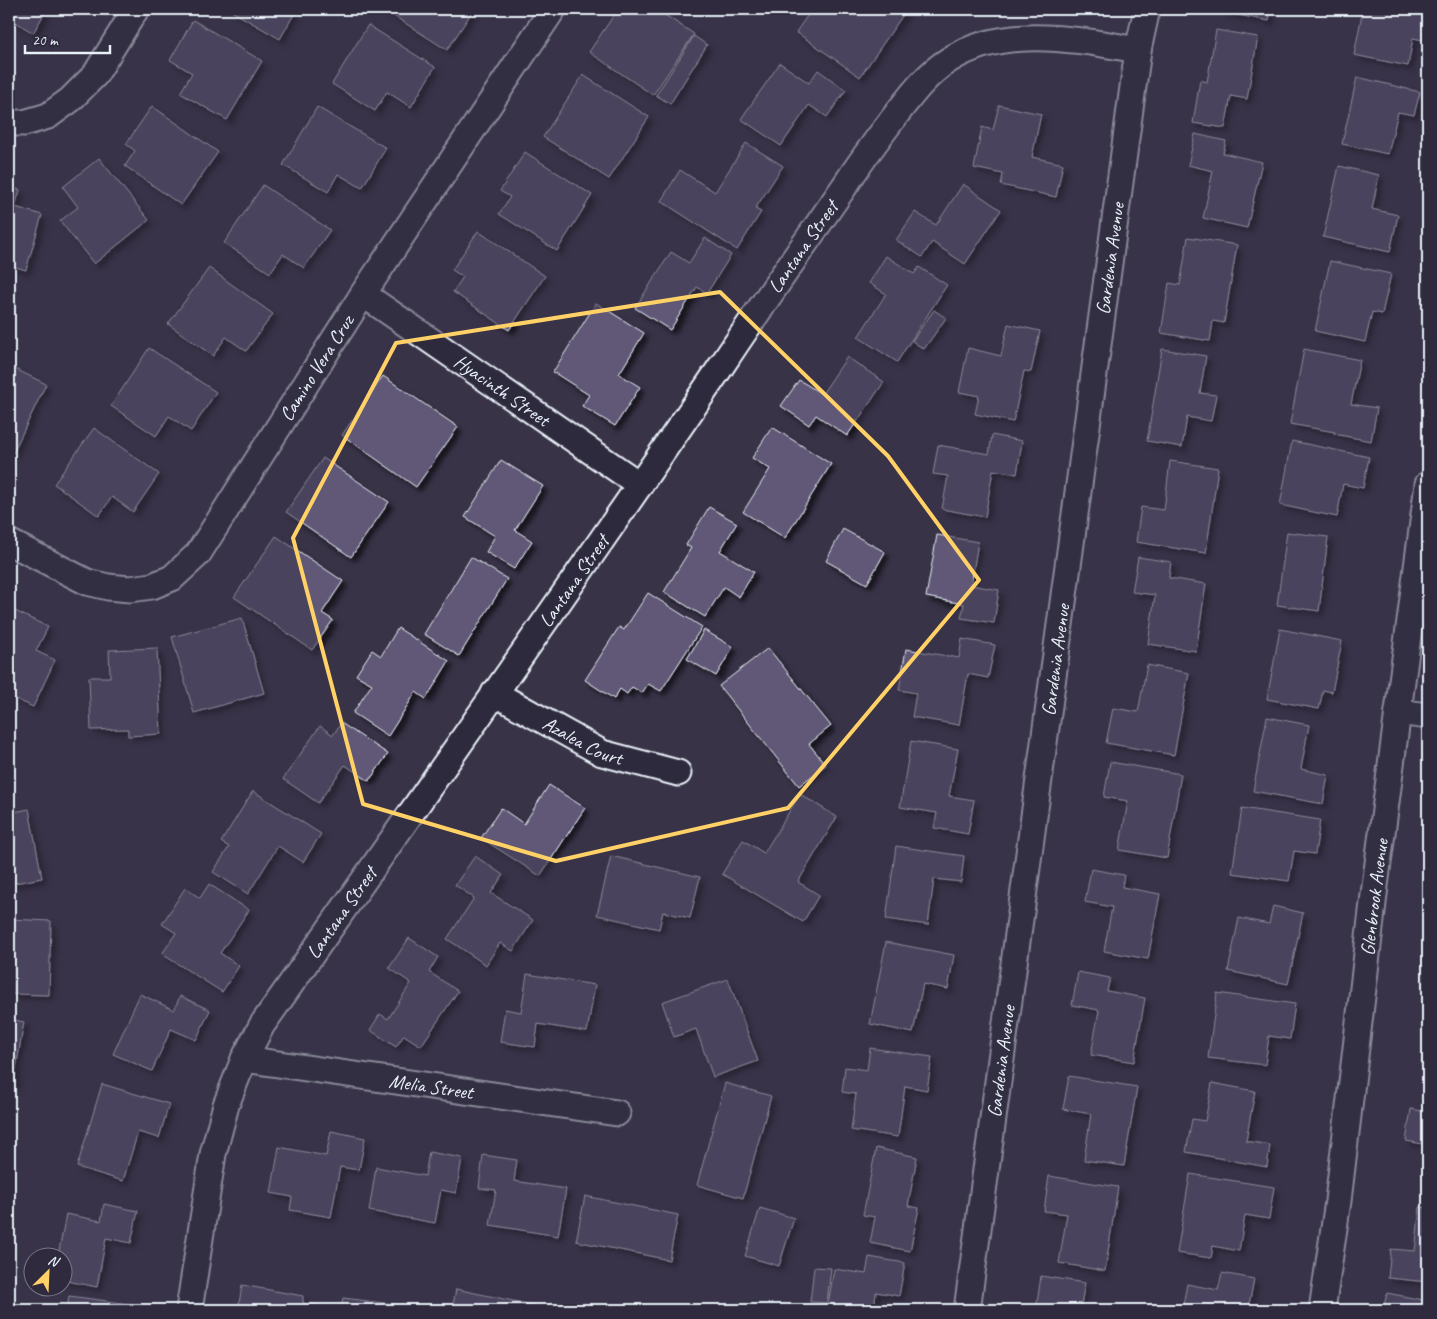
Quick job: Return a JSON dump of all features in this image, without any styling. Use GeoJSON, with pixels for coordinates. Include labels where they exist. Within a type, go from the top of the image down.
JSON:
{"type":"FeatureCollection","features":[{"type":"Feature","properties":{"kind":"street"},"geometry":{"type":"LineString","coordinates":[[9,124],[24,123],[48,116],[70,100],[95,74],[136,9]]}},
{"type":"Feature","properties":{"kind":"street","name":"Camino Vera Cruz"},"geometry":{"type":"LineString","coordinates":[[9,542],[87,582],[108,587],[130,589],[152,586],[172,578],[198,554],[363,294],[553,9]]}},
{"type":"Feature","properties":{"kind":"street","name":"Gardenia Avenue"},"geometry":{"type":"LineString","coordinates":[[967,1310],[1138,50],[1146,9]]}},
{"type":"Feature","properties":{"kind":"street","name":"Lantana Street"},"geometry":{"type":"LineString","coordinates":[[188,1310],[213,1154],[226,1105],[244,1059],[262,1025],[640,486],[871,147],[917,87],[953,57],[982,45],[1013,38],[1044,38],[1084,41],[1138,50]]}},
{"type":"Feature","properties":{"kind":"street","name":"Hyacinth Street"},"geometry":{"type":"LineString","coordinates":[[363,294],[640,486]]}},
{"type":"Feature","properties":{"kind":"street","name":"Glenbrook Avenue"},"geometry":{"type":"LineString","coordinates":[[1322,1310],[1338,1201],[1375,886],[1428,484]]}},
{"type":"Feature","properties":{"kind":"street","name":"Azalea Court"},"geometry":{"type":"LineString","coordinates":[[494,693],[602,753],[678,773]]}},
{"type":"Feature","properties":{"kind":"street"},"geometry":{"type":"LineString","coordinates":[[1398,712],[1428,716]]}},
{"type":"Feature","properties":{"kind":"street","name":"Melia Street"},"geometry":{"type":"LineString","coordinates":[[244,1059],[618,1113]]}},
{"type":"Feature","properties":{"kind":"highlighted area"},"geometry":{"type":"Polygon","coordinates":[[[720,292],[888,456],[979,580],[788,808],[556,861],[363,804],[293,538],[396,343],[720,292]]]}},
{"type":"Feature","properties":{"kind":"building"},"geometry":{"type":"Polygon","coordinates":[[[9,9],[47,9],[33,33],[11,19],[9,22],[9,9]]]}},
{"type":"Feature","properties":{"kind":"building"},"geometry":{"type":"Polygon","coordinates":[[[228,9],[297,9],[280,39],[228,9]]]}},
{"type":"Feature","properties":{"kind":"building"},"geometry":{"type":"Polygon","coordinates":[[[383,9],[474,9],[447,50],[383,9]]]}},
{"type":"Feature","properties":{"kind":"building"},"geometry":{"type":"Polygon","coordinates":[[[618,9],[656,9],[694,34],[653,95],[589,52],[618,9]]]}},
{"type":"Feature","properties":{"kind":"building"},"geometry":{"type":"Polygon","coordinates":[[[812,9],[907,9],[860,77],[796,32],[812,9]]]}},
{"type":"Feature","properties":{"kind":"building"},"geometry":{"type":"Polygon","coordinates":[[[1223,9],[1271,9],[1269,21],[1223,12],[1223,9]]]}},
{"type":"Feature","properties":{"kind":"building"},"geometry":{"type":"Polygon","coordinates":[[[1363,9],[1428,9],[1423,40],[1413,38],[1408,66],[1354,55],[1363,9]]]}},
{"type":"Feature","properties":{"kind":"building"},"geometry":{"type":"Polygon","coordinates":[[[193,20],[262,61],[227,120],[180,93],[192,73],[170,60],[193,20]]]}},
{"type":"Feature","properties":{"kind":"building"},"geometry":{"type":"Polygon","coordinates":[[[368,25],[435,67],[411,107],[387,92],[375,111],[332,84],[368,25]]]}},
{"type":"Feature","properties":{"kind":"building"},"geometry":{"type":"Polygon","coordinates":[[[1216,30],[1258,37],[1247,99],[1231,96],[1225,128],[1193,123],[1200,80],[1207,82],[1216,30]]]}},
{"type":"Feature","properties":{"kind":"building"},"geometry":{"type":"Polygon","coordinates":[[[694,36],[707,45],[670,104],[656,95],[694,36]]]}},
{"type":"Feature","properties":{"kind":"building"},"geometry":{"type":"Polygon","coordinates":[[[780,63],[809,83],[818,70],[846,90],[827,117],[809,105],[781,146],[741,119],[780,63]]]}},
{"type":"Feature","properties":{"kind":"building"},"geometry":{"type":"Polygon","coordinates":[[[583,75],[649,117],[609,179],[543,137],[583,75]]]}},
{"type":"Feature","properties":{"kind":"building"},"geometry":{"type":"Polygon","coordinates":[[[1357,77],[1420,92],[1414,115],[1398,112],[1388,154],[1342,144],[1357,77]]]}},
{"type":"Feature","properties":{"kind":"building"},"geometry":{"type":"Polygon","coordinates":[[[999,105],[1041,114],[1032,157],[1063,164],[1056,197],[1001,185],[1003,174],[974,168],[982,127],[993,130],[999,105]]]}},
{"type":"Feature","properties":{"kind":"building"},"geometry":{"type":"Polygon","coordinates":[[[152,106],[218,152],[181,205],[125,166],[135,151],[126,144],[152,106]]]}},
{"type":"Feature","properties":{"kind":"building"},"geometry":{"type":"Polygon","coordinates":[[[317,107],[386,148],[362,188],[338,174],[328,192],[283,165],[317,107]]]}},
{"type":"Feature","properties":{"kind":"building"},"geometry":{"type":"Polygon","coordinates":[[[1195,134],[1226,141],[1223,153],[1262,162],[1247,228],[1203,218],[1213,171],[1188,165],[1195,134]]]}},
{"type":"Feature","properties":{"kind":"building"},"geometry":{"type":"Polygon","coordinates":[[[746,143],[783,166],[755,209],[761,212],[737,250],[661,201],[680,170],[715,192],[746,143]]]}},
{"type":"Feature","properties":{"kind":"building"},"geometry":{"type":"Polygon","coordinates":[[[525,152],[592,195],[557,251],[499,214],[510,197],[500,191],[525,152]]]}},
{"type":"Feature","properties":{"kind":"building"},"geometry":{"type":"Polygon","coordinates":[[[99,158],[149,220],[94,264],[60,221],[78,207],[63,187],[99,158]]]}},
{"type":"Feature","properties":{"kind":"building"},"geometry":{"type":"Polygon","coordinates":[[[1339,166],[1379,175],[1372,209],[1398,215],[1390,252],[1323,237],[1339,166]]]}},
{"type":"Feature","properties":{"kind":"building"},"geometry":{"type":"Polygon","coordinates":[[[963,184],[1001,210],[965,264],[932,242],[922,257],[896,240],[915,212],[936,225],[963,184]]]}},
{"type":"Feature","properties":{"kind":"building"},"geometry":{"type":"Polygon","coordinates":[[[263,185],[330,230],[304,268],[283,254],[270,273],[224,243],[263,185]]]}},
{"type":"Feature","properties":{"kind":"building"},"geometry":{"type":"Polygon","coordinates":[[[9,187],[20,190],[15,207],[42,215],[26,270],[9,265],[9,187]]]}},
{"type":"Feature","properties":{"kind":"building"},"geometry":{"type":"Polygon","coordinates":[[[478,231],[545,276],[509,330],[453,292],[463,277],[452,270],[478,231]]]}},
{"type":"Feature","properties":{"kind":"building"},"geometry":{"type":"Polygon","coordinates":[[[1188,237],[1237,245],[1224,323],[1213,321],[1210,341],[1161,333],[1169,283],[1180,285],[1188,237]]]}},
{"type":"Feature","properties":{"kind":"building"},"geometry":{"type":"Polygon","coordinates":[[[705,238],[731,255],[707,293],[697,287],[670,330],[635,308],[671,252],[689,263],[705,238]]]}},
{"type":"Feature","properties":{"kind":"building"},"geometry":{"type":"Polygon","coordinates":[[[886,256],[914,274],[919,267],[947,285],[897,362],[858,337],[886,294],[869,283],[886,256]]]}},
{"type":"Feature","properties":{"kind":"building"},"geometry":{"type":"Polygon","coordinates":[[[1330,261],[1391,274],[1382,314],[1372,312],[1365,342],[1315,331],[1330,261]]]}},
{"type":"Feature","properties":{"kind":"building"},"geometry":{"type":"Polygon","coordinates":[[[209,268],[273,314],[246,351],[226,337],[213,356],[168,324],[209,268]]]}},
{"type":"Feature","properties":{"kind":"building"},"geometry":{"type":"Polygon","coordinates":[[[596,303],[644,333],[619,374],[640,387],[615,426],[582,406],[589,395],[553,372],[596,303]]]}},
{"type":"Feature","properties":{"kind":"building"},"geometry":{"type":"Polygon","coordinates":[[[934,310],[946,318],[924,349],[912,341],[934,310]]]}},
{"type":"Feature","properties":{"kind":"building"},"geometry":{"type":"Polygon","coordinates":[[[1008,324],[1040,331],[1031,372],[1024,371],[1013,422],[975,414],[979,396],[959,392],[968,348],[1001,356],[1008,324]]]}},
{"type":"Feature","properties":{"kind":"building"},"geometry":{"type":"Polygon","coordinates":[[[149,348],[216,392],[191,431],[169,416],[156,436],[111,406],[149,348]]]}},
{"type":"Feature","properties":{"kind":"building"},"geometry":{"type":"Polygon","coordinates":[[[1162,349],[1206,356],[1200,393],[1216,395],[1211,421],[1187,417],[1182,447],[1147,441],[1162,349]]]}},
{"type":"Feature","properties":{"kind":"building"},"geometry":{"type":"Polygon","coordinates":[[[1304,349],[1360,360],[1351,404],[1377,408],[1371,441],[1290,424],[1304,349]]]}},
{"type":"Feature","properties":{"kind":"building"},"geometry":{"type":"Polygon","coordinates":[[[847,357],[884,382],[847,436],[816,415],[809,425],[781,406],[799,380],[822,394],[847,357]]]}},
{"type":"Feature","properties":{"kind":"building"},"geometry":{"type":"Polygon","coordinates":[[[9,366],[46,384],[12,455],[9,453],[9,366]]]}},
{"type":"Feature","properties":{"kind":"building"},"geometry":{"type":"Polygon","coordinates":[[[383,376],[458,427],[416,487],[342,435],[383,376]]]}},
{"type":"Feature","properties":{"kind":"building"},"geometry":{"type":"Polygon","coordinates":[[[772,427],[831,464],[785,538],[743,512],[770,469],[752,458],[772,427]]]}},
{"type":"Feature","properties":{"kind":"building"},"geometry":{"type":"Polygon","coordinates":[[[94,428],[159,474],[133,512],[112,497],[99,516],[54,484],[94,428]]]}},
{"type":"Feature","properties":{"kind":"building"},"geometry":{"type":"Polygon","coordinates":[[[992,435],[1022,441],[1017,474],[993,470],[985,517],[942,509],[948,476],[933,474],[938,445],[989,454],[992,435]]]}},
{"type":"Feature","properties":{"kind":"building"},"geometry":{"type":"Polygon","coordinates":[[[1292,441],[1369,457],[1363,488],[1343,484],[1337,517],[1280,505],[1292,441]]]}},
{"type":"Feature","properties":{"kind":"building"},"geometry":{"type":"Polygon","coordinates":[[[323,458],[389,502],[351,557],[286,512],[323,458]]]}},
{"type":"Feature","properties":{"kind":"building"},"geometry":{"type":"Polygon","coordinates":[[[501,460],[543,486],[515,530],[532,541],[514,569],[486,552],[495,536],[465,517],[501,460]]]}},
{"type":"Feature","properties":{"kind":"building"},"geometry":{"type":"Polygon","coordinates":[[[1170,461],[1218,468],[1206,553],[1136,542],[1141,507],[1164,510],[1170,461]]]}},
{"type":"Feature","properties":{"kind":"building"},"geometry":{"type":"Polygon","coordinates":[[[709,507],[737,523],[720,551],[754,572],[739,597],[724,587],[705,617],[664,592],[691,548],[686,545],[709,507]]]}},
{"type":"Feature","properties":{"kind":"building"},"geometry":{"type":"Polygon","coordinates":[[[843,529],[885,552],[867,584],[826,561],[843,529]]]}},
{"type":"Feature","properties":{"kind":"building"},"geometry":{"type":"Polygon","coordinates":[[[1287,532],[1328,537],[1319,611],[1277,605],[1287,532]]]}},
{"type":"Feature","properties":{"kind":"building"},"geometry":{"type":"Polygon","coordinates":[[[937,535],[978,542],[971,585],[999,590],[994,623],[961,618],[964,604],[926,597],[937,535]]]}},
{"type":"Feature","properties":{"kind":"building"},"geometry":{"type":"Polygon","coordinates":[[[276,536],[343,581],[322,613],[333,620],[312,650],[234,597],[276,536]]]}},
{"type":"Feature","properties":{"kind":"building"},"geometry":{"type":"Polygon","coordinates":[[[471,557],[507,579],[459,656],[424,634],[471,557]]]}},
{"type":"Feature","properties":{"kind":"building"},"geometry":{"type":"Polygon","coordinates":[[[1138,557],[1171,562],[1169,578],[1206,584],[1196,651],[1148,644],[1155,595],[1132,592],[1138,557]]]}},
{"type":"Feature","properties":{"kind":"building"},"geometry":{"type":"Polygon","coordinates":[[[648,593],[702,627],[661,691],[648,684],[642,693],[632,687],[627,694],[620,689],[614,699],[585,680],[619,627],[624,630],[648,593]]]}},
{"type":"Feature","properties":{"kind":"building"},"geometry":{"type":"Polygon","coordinates":[[[9,608],[48,627],[36,651],[55,660],[33,707],[9,696],[9,608]]]}},
{"type":"Feature","properties":{"kind":"building"},"geometry":{"type":"Polygon","coordinates":[[[242,618],[264,693],[194,713],[172,637],[242,618]]]}},
{"type":"Feature","properties":{"kind":"building"},"geometry":{"type":"Polygon","coordinates":[[[398,628],[449,661],[426,699],[416,692],[388,736],[353,713],[372,684],[356,675],[372,650],[381,656],[398,628]]]}},
{"type":"Feature","properties":{"kind":"building"},"geometry":{"type":"Polygon","coordinates":[[[1280,629],[1342,641],[1332,692],[1323,690],[1319,709],[1267,699],[1280,629]]]}},
{"type":"Feature","properties":{"kind":"building"},"geometry":{"type":"Polygon","coordinates":[[[704,630],[733,647],[716,676],[687,659],[704,630]]]}},
{"type":"Feature","properties":{"kind":"building"},"geometry":{"type":"Polygon","coordinates":[[[962,639],[995,645],[988,678],[968,674],[959,725],[912,717],[916,693],[899,690],[906,649],[959,658],[962,639]]]}},
{"type":"Feature","properties":{"kind":"building"},"geometry":{"type":"Polygon","coordinates":[[[157,648],[161,734],[128,736],[128,729],[91,730],[89,677],[110,677],[109,650],[157,648]]]}},
{"type":"Feature","properties":{"kind":"building"},"geometry":{"type":"Polygon","coordinates":[[[768,648],[831,726],[809,744],[826,765],[799,786],[719,686],[768,648]]]}},
{"type":"Feature","properties":{"kind":"building"},"geometry":{"type":"Polygon","coordinates":[[[1147,665],[1189,673],[1174,755],[1106,743],[1113,708],[1138,712],[1147,665]]]}},
{"type":"Feature","properties":{"kind":"building"},"geometry":{"type":"Polygon","coordinates":[[[1267,717],[1309,725],[1301,769],[1328,775],[1323,804],[1253,791],[1267,717]]]}},
{"type":"Feature","properties":{"kind":"building"},"geometry":{"type":"Polygon","coordinates":[[[341,723],[388,754],[369,781],[345,765],[318,803],[283,779],[320,726],[333,735],[341,723]]]}},
{"type":"Feature","properties":{"kind":"building"},"geometry":{"type":"Polygon","coordinates":[[[911,741],[958,749],[949,796],[974,800],[968,834],[934,828],[937,813],[900,807],[911,741]]]}},
{"type":"Feature","properties":{"kind":"building"},"geometry":{"type":"Polygon","coordinates":[[[1110,762],[1181,774],[1167,858],[1119,850],[1128,801],[1104,797],[1110,762]]]}},
{"type":"Feature","properties":{"kind":"building"},"geometry":{"type":"Polygon","coordinates":[[[549,785],[585,808],[540,876],[481,838],[501,808],[524,824],[549,785]]]}},
{"type":"Feature","properties":{"kind":"building"},"geometry":{"type":"Polygon","coordinates":[[[253,791],[321,834],[303,862],[278,846],[248,894],[213,872],[229,847],[221,842],[253,791]]]}},
{"type":"Feature","properties":{"kind":"building"},"geometry":{"type":"Polygon","coordinates":[[[800,794],[837,817],[798,882],[819,895],[803,922],[722,874],[743,840],[764,853],[800,794]]]}},
{"type":"Feature","properties":{"kind":"building"},"geometry":{"type":"Polygon","coordinates":[[[1242,808],[1320,820],[1315,854],[1294,851],[1289,881],[1232,873],[1242,808]]]}},
{"type":"Feature","properties":{"kind":"building"},"geometry":{"type":"Polygon","coordinates":[[[29,809],[42,878],[9,884],[9,813],[29,809]]]}},
{"type":"Feature","properties":{"kind":"building"},"geometry":{"type":"Polygon","coordinates":[[[896,846],[964,856],[961,882],[934,879],[928,925],[886,919],[896,846]]]}},
{"type":"Feature","properties":{"kind":"building"},"geometry":{"type":"Polygon","coordinates":[[[475,856],[503,875],[491,893],[533,920],[513,951],[500,943],[486,965],[447,939],[474,898],[455,885],[475,856]]]}},
{"type":"Feature","properties":{"kind":"building"},"geometry":{"type":"Polygon","coordinates":[[[611,856],[700,877],[690,918],[663,912],[659,929],[597,915],[611,856]]]}},
{"type":"Feature","properties":{"kind":"building"},"geometry":{"type":"Polygon","coordinates":[[[1091,869],[1124,875],[1122,887],[1160,894],[1148,959],[1104,951],[1112,907],[1085,902],[1091,869]]]}},
{"type":"Feature","properties":{"kind":"building"},"geometry":{"type":"Polygon","coordinates":[[[209,884],[249,910],[220,953],[239,966],[222,992],[162,954],[176,933],[162,924],[185,888],[200,898],[209,884]]]}},
{"type":"Feature","properties":{"kind":"building"},"geometry":{"type":"Polygon","coordinates":[[[1273,906],[1303,913],[1288,984],[1228,971],[1239,918],[1269,924],[1273,906]]]}},
{"type":"Feature","properties":{"kind":"building"},"geometry":{"type":"Polygon","coordinates":[[[9,919],[51,921],[49,995],[9,994],[9,919]]]}},
{"type":"Feature","properties":{"kind":"building"},"geometry":{"type":"Polygon","coordinates":[[[409,938],[438,957],[429,972],[458,991],[421,1046],[404,1035],[396,1047],[370,1030],[380,1014],[388,1019],[411,983],[389,968],[409,938]]]}},
{"type":"Feature","properties":{"kind":"building"},"geometry":{"type":"Polygon","coordinates":[[[886,942],[954,955],[948,989],[923,984],[913,1033],[870,1024],[886,942]]]}},
{"type":"Feature","properties":{"kind":"building"},"geometry":{"type":"Polygon","coordinates":[[[1078,972],[1110,978],[1107,991],[1145,998],[1134,1062],[1091,1055],[1099,1010],[1072,1005],[1078,972]]]}},
{"type":"Feature","properties":{"kind":"building"},"geometry":{"type":"Polygon","coordinates":[[[527,974],[595,985],[587,1032],[538,1024],[535,1047],[500,1042],[505,1009],[521,1012],[527,974]]]}},
{"type":"Feature","properties":{"kind":"building"},"geometry":{"type":"Polygon","coordinates":[[[728,979],[758,1061],[713,1077],[696,1029],[674,1037],[662,1002],[728,979]]]}},
{"type":"Feature","properties":{"kind":"building"},"geometry":{"type":"Polygon","coordinates":[[[1217,993],[1295,1004],[1290,1039],[1269,1036],[1265,1065],[1208,1058],[1217,993]]]}},
{"type":"Feature","properties":{"kind":"building"},"geometry":{"type":"Polygon","coordinates":[[[140,994],[174,1010],[180,996],[210,1010],[196,1040],[171,1029],[152,1071],[113,1054],[140,994]]]}},
{"type":"Feature","properties":{"kind":"building"},"geometry":{"type":"Polygon","coordinates":[[[1428,1017],[1428,1066],[1421,1065],[1428,1017]]]}},
{"type":"Feature","properties":{"kind":"building"},"geometry":{"type":"Polygon","coordinates":[[[9,1019],[24,1022],[13,1086],[9,1085],[9,1019]]]}},
{"type":"Feature","properties":{"kind":"building"},"geometry":{"type":"Polygon","coordinates":[[[870,1048],[932,1057],[927,1090],[905,1086],[898,1137],[851,1130],[856,1094],[842,1092],[845,1067],[867,1070],[870,1048]]]}},
{"type":"Feature","properties":{"kind":"building"},"geometry":{"type":"Polygon","coordinates":[[[1069,1076],[1137,1087],[1124,1166],[1084,1160],[1091,1114],[1063,1109],[1069,1076]]]}},
{"type":"Feature","properties":{"kind":"building"},"geometry":{"type":"Polygon","coordinates":[[[725,1083],[771,1096],[743,1198],[697,1185],[725,1083]]]}},
{"type":"Feature","properties":{"kind":"building"},"geometry":{"type":"Polygon","coordinates":[[[1212,1083],[1255,1091],[1246,1141],[1270,1145],[1267,1167],[1186,1152],[1192,1119],[1205,1121],[1212,1083]]]}},
{"type":"Feature","properties":{"kind":"building"},"geometry":{"type":"Polygon","coordinates":[[[102,1084],[169,1104],[159,1138],[138,1132],[123,1181],[77,1167],[102,1084]]]}},
{"type":"Feature","properties":{"kind":"building"},"geometry":{"type":"Polygon","coordinates":[[[1411,1109],[1428,1112],[1428,1145],[1406,1141],[1411,1109]]]}},
{"type":"Feature","properties":{"kind":"building"},"geometry":{"type":"Polygon","coordinates":[[[331,1131],[365,1138],[359,1170],[340,1167],[331,1217],[290,1210],[292,1197],[271,1193],[279,1147],[326,1156],[331,1131]]]}},
{"type":"Feature","properties":{"kind":"building"},"geometry":{"type":"Polygon","coordinates":[[[1428,1145],[1428,1175],[1424,1174],[1428,1145]]]}},
{"type":"Feature","properties":{"kind":"building"},"geometry":{"type":"Polygon","coordinates":[[[876,1148],[917,1157],[908,1206],[919,1208],[910,1251],[870,1243],[875,1217],[863,1215],[876,1148]]]}},
{"type":"Feature","properties":{"kind":"building"},"geometry":{"type":"Polygon","coordinates":[[[429,1152],[462,1158],[456,1193],[441,1190],[435,1223],[369,1211],[376,1167],[425,1176],[429,1152]]]}},
{"type":"Feature","properties":{"kind":"building"},"geometry":{"type":"Polygon","coordinates":[[[483,1155],[517,1160],[514,1181],[566,1189],[558,1236],[490,1225],[496,1190],[479,1188],[483,1155]]]}},
{"type":"Feature","properties":{"kind":"building"},"geometry":{"type":"Polygon","coordinates":[[[1190,1174],[1274,1187],[1269,1219],[1245,1215],[1239,1251],[1213,1246],[1211,1258],[1177,1253],[1190,1174]]]}},
{"type":"Feature","properties":{"kind":"building"},"geometry":{"type":"Polygon","coordinates":[[[1049,1176],[1118,1187],[1105,1271],[1059,1263],[1067,1214],[1044,1211],[1049,1176]]]}},
{"type":"Feature","properties":{"kind":"building"},"geometry":{"type":"Polygon","coordinates":[[[585,1196],[678,1215],[669,1260],[576,1241],[585,1196]]]}},
{"type":"Feature","properties":{"kind":"building"},"geometry":{"type":"Polygon","coordinates":[[[104,1204],[138,1211],[131,1243],[106,1238],[97,1287],[72,1282],[72,1246],[60,1246],[66,1214],[101,1221],[104,1204]]]}},
{"type":"Feature","properties":{"kind":"building"},"geometry":{"type":"Polygon","coordinates":[[[1420,1207],[1428,1208],[1428,1282],[1388,1278],[1391,1249],[1415,1251],[1420,1207]]]}},
{"type":"Feature","properties":{"kind":"building"},"geometry":{"type":"Polygon","coordinates":[[[760,1208],[794,1218],[779,1266],[745,1256],[760,1208]]]}},
{"type":"Feature","properties":{"kind":"building"},"geometry":{"type":"Polygon","coordinates":[[[869,1257],[905,1263],[899,1296],[876,1292],[874,1310],[827,1310],[834,1269],[866,1274],[869,1257]]]}},
{"type":"Feature","properties":{"kind":"building"},"geometry":{"type":"Polygon","coordinates":[[[814,1267],[831,1268],[827,1303],[810,1302],[814,1267]]]}},
{"type":"Feature","properties":{"kind":"building"},"geometry":{"type":"Polygon","coordinates":[[[1222,1273],[1254,1279],[1248,1310],[1182,1310],[1187,1284],[1218,1290],[1222,1273]]]}},
{"type":"Feature","properties":{"kind":"building"},"geometry":{"type":"Polygon","coordinates":[[[1041,1276],[1085,1283],[1080,1310],[1036,1310],[1041,1276]]]}},
{"type":"Feature","properties":{"kind":"building"},"geometry":{"type":"Polygon","coordinates":[[[242,1285],[303,1296],[303,1303],[332,1307],[332,1310],[238,1310],[242,1285]]]}},
{"type":"Feature","properties":{"kind":"building"},"geometry":{"type":"Polygon","coordinates":[[[456,1289],[537,1306],[536,1310],[452,1310],[456,1289]]]}},
{"type":"Feature","properties":{"kind":"building"},"geometry":{"type":"Polygon","coordinates":[[[1387,1293],[1428,1301],[1428,1310],[1383,1310],[1387,1293]]]}},
{"type":"Feature","properties":{"kind":"building"},"geometry":{"type":"Polygon","coordinates":[[[69,1296],[130,1304],[129,1310],[67,1310],[69,1296]]]}},
{"type":"Feature","properties":{"kind":"building"},"geometry":{"type":"Polygon","coordinates":[[[343,1298],[409,1306],[408,1310],[341,1310],[343,1298]]]}},
{"type":"Feature","properties":{"kind":"building"},"geometry":{"type":"Polygon","coordinates":[[[572,1304],[611,1310],[571,1310],[572,1304]]]}}]}
